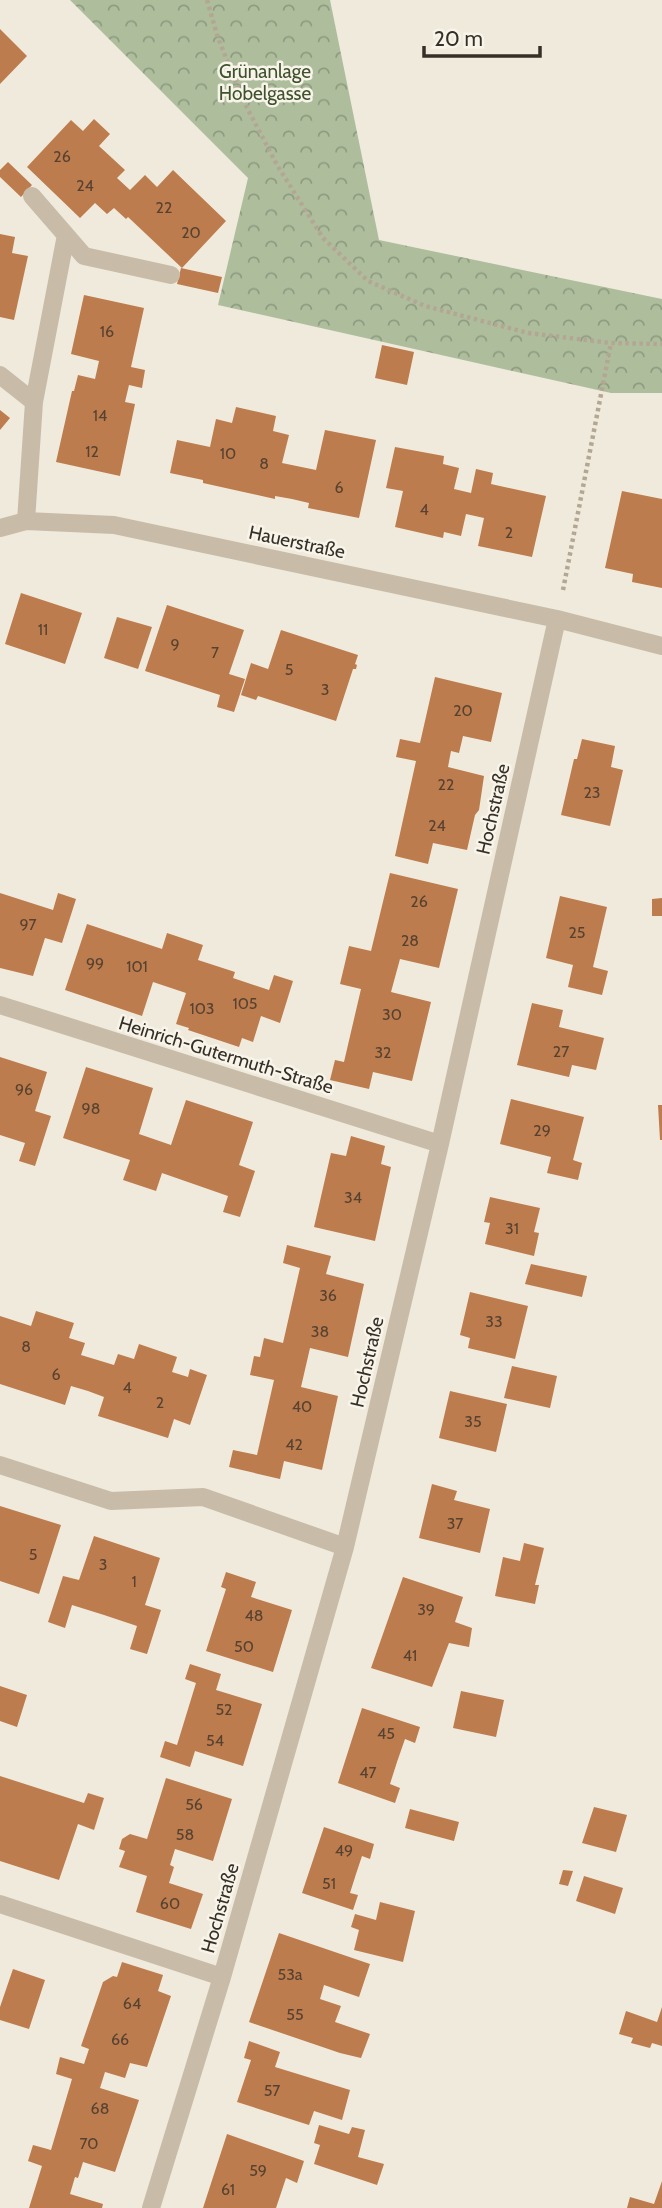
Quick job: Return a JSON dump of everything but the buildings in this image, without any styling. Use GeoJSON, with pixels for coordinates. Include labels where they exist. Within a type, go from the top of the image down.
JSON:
{"type":"FeatureCollection","features":[{"type":"Feature","properties":{"kind":"street"},"geometry":{"type":"LineString","coordinates":[[32,196],[84,256],[171,275]]}},
{"type":"Feature","properties":{"kind":"street"},"geometry":{"type":"LineString","coordinates":[[26,521],[34,402],[66,235]]}},
{"type":"Feature","properties":{"kind":"street"},"geometry":{"type":"LineString","coordinates":[[0,375],[34,402]]}},
{"type":"Feature","properties":{"kind":"street","name":"Hauerstraße"},"geometry":{"type":"LineString","coordinates":[[0,528],[26,521],[114,525],[557,619]]}},
{"type":"Feature","properties":{"kind":"street"},"geometry":{"type":"LineString","coordinates":[[557,619],[662,646]]}},
{"type":"Feature","properties":{"kind":"street","name":"Hochstraße"},"geometry":{"type":"LineString","coordinates":[[151,2208],[222,1978],[345,1547],[440,1144],[557,619]]}},
{"type":"Feature","properties":{"kind":"street","name":"Heinrich-Gutermuth-Straße"},"geometry":{"type":"LineString","coordinates":[[0,1005],[440,1144]]}},
{"type":"Feature","properties":{"kind":"street"},"geometry":{"type":"LineString","coordinates":[[0,1465],[111,1501],[203,1497],[345,1547]]}},
{"type":"Feature","properties":{"kind":"street"},"geometry":{"type":"LineString","coordinates":[[0,1904],[222,1978]]}},
{"type":"Feature","properties":{"kind":"path"},"geometry":{"type":"LineString","coordinates":[[207,0],[218,38],[243,100],[277,165],[323,238],[368,281],[425,306],[528,333],[611,343],[662,344]]}},
{"type":"Feature","properties":{"kind":"path"},"geometry":{"type":"LineString","coordinates":[[557,619],[611,343]]}},
{"type":"Feature","properties":{"kind":"green space","name":"Grünanlage Hobelgasse"},"geometry":{"type":"Polygon","coordinates":[[[70,0],[330,0],[379,240],[662,299],[662,393],[611,393],[218,305],[248,178],[70,0]]]}}]}
